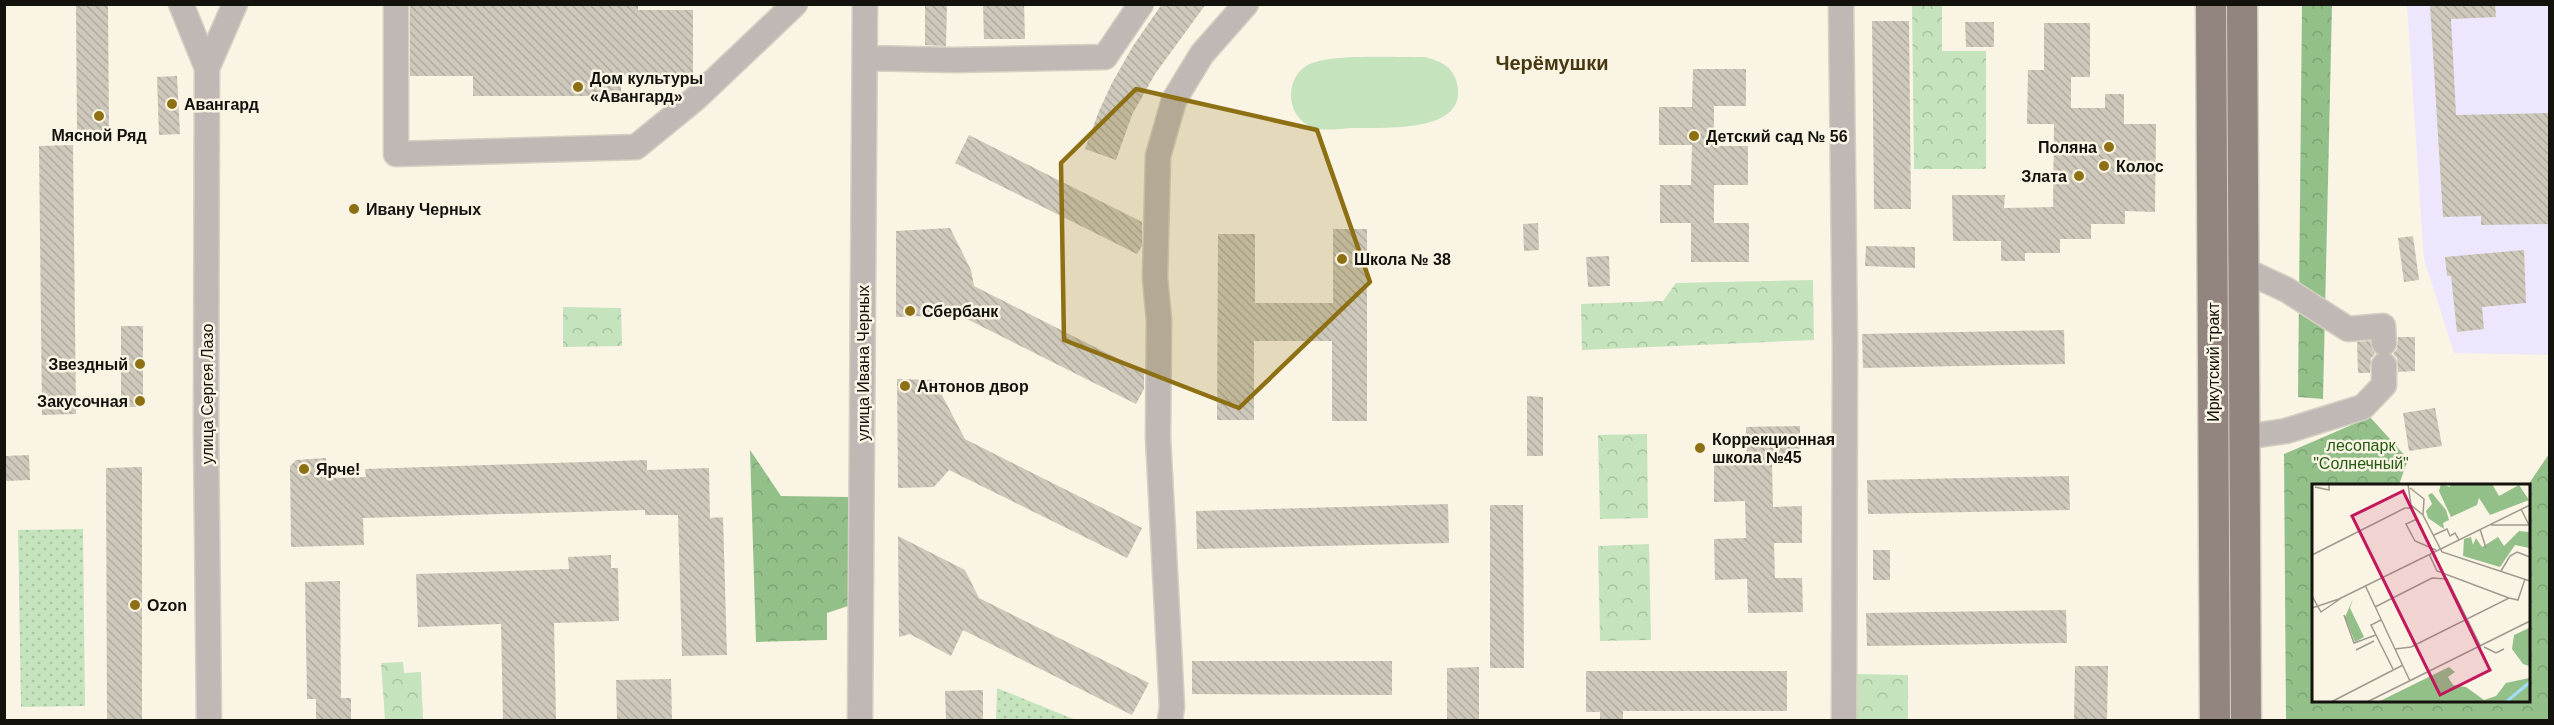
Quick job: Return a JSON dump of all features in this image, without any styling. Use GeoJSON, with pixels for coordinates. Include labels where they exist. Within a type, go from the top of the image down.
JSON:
{"type":"FeatureCollection","features":[{"type":"Feature","properties":{"kind":"main road","name":"Иркутский тракт"},"geometry":{"type":"LineString","coordinates":[[2211,4],[2215,720]]}},
{"type":"Feature","properties":{"kind":"main road","name":"Иркутский тракт"},"geometry":{"type":"LineString","coordinates":[[2242,4],[2246,720]]}},
{"type":"Feature","properties":{"kind":"street","name":"улица Сергея Лазо"},"geometry":{"type":"LineString","coordinates":[[181,4],[207,68],[206,442],[210,720]]}},
{"type":"Feature","properties":{"kind":"street","name":"улица Сергея Лазо"},"geometry":{"type":"LineString","coordinates":[[207,68],[235,4]]}},
{"type":"Feature","properties":{"kind":"street"},"geometry":{"type":"LineString","coordinates":[[396,4],[396,154],[636,147],[696,98],[795,4]]}},
{"type":"Feature","properties":{"kind":"street","name":"улица Ивана Черных"},"geometry":{"type":"LineString","coordinates":[[860,720],[866,4]]}},
{"type":"Feature","properties":{"kind":"street"},"geometry":{"type":"LineString","coordinates":[[865,58],[954,60],[1105,57],[1141,4]]}},
{"type":"Feature","properties":{"kind":"street"},"geometry":{"type":"LineString","coordinates":[[1170,720],[1172,707],[1158,437],[1159,320],[1155,278],[1158,156],[1174,100],[1202,54],[1246,4]]}},
{"type":"Feature","properties":{"kind":"street"},"geometry":{"type":"LineString","coordinates":[[1841,4],[1845,347],[1844,720]]}},
{"type":"Feature","properties":{"kind":"street"},"geometry":{"type":"LineString","coordinates":[[2244,270],[2287,290],[2348,329],[2384,326],[2384,385],[2362,407],[2286,431],[2245,438]]}},
{"type":"Feature","properties":{"kind":"highlighted area"},"geometry":{"type":"Polygon","coordinates":[[[1136,89],[1317,130],[1370,282],[1239,408],[1064,340],[1061,163],[1136,89]]]}},
{"type":"Feature","properties":{"kind":"shaded area"},"geometry":{"type":"Polygon","coordinates":[[[2407,5],[2549,5],[2549,355],[2454,353],[2424,259],[2407,5]]]}},
{"type":"Feature","properties":{"kind":"green space"},"geometry":{"type":"Polygon","coordinates":[[[1912,5],[1942,5],[1942,51],[1986,51],[1986,169],[1914,169],[1912,5]]]}},
{"type":"Feature","properties":{"kind":"green space"},"geometry":{"type":"Polygon","coordinates":[[[2302,5],[2332,5],[2323,399],[2298,397],[2302,5]]]}},
{"type":"Feature","properties":{"kind":"green space"},"geometry":{"type":"Polygon","coordinates":[[[1363,57],[1424,57],[1443,64],[1451,70],[1456,80],[1458,98],[1451,111],[1438,119],[1402,127],[1332,130],[1314,128],[1305,123],[1298,117],[1294,108],[1291,90],[1294,81],[1306,66],[1316,62],[1363,57]]]}},
{"type":"Feature","properties":{"kind":"green space"},"geometry":{"type":"Polygon","coordinates":[[[1813,280],[1814,340],[1582,350],[1581,304],[1663,301],[1676,283],[1813,280]]]}},
{"type":"Feature","properties":{"kind":"green space"},"geometry":{"type":"Polygon","coordinates":[[[563,307],[621,308],[622,346],[563,347],[563,307]]]}},
{"type":"Feature","properties":{"kind":"green space","name":"лесопарк \"Солнечный\""},"geometry":{"type":"Polygon","coordinates":[[[2370,417],[2408,459],[2399,484],[2312,484],[2312,701],[2530,701],[2529,484],[2549,454],[2549,720],[2286,720],[2284,454],[2370,417]]]}},
{"type":"Feature","properties":{"kind":"green space"},"geometry":{"type":"Polygon","coordinates":[[[1647,434],[1648,518],[1600,519],[1598,435],[1647,434]]]}},
{"type":"Feature","properties":{"kind":"green space"},"geometry":{"type":"Polygon","coordinates":[[[750,450],[781,496],[849,497],[848,606],[827,613],[827,640],[756,642],[750,450]]]}},
{"type":"Feature","properties":{"kind":"green space"},"geometry":{"type":"Polygon","coordinates":[[[83,529],[85,706],[21,707],[18,530],[83,529]]]}},
{"type":"Feature","properties":{"kind":"green space"},"geometry":{"type":"Polygon","coordinates":[[[1649,544],[1651,640],[1600,641],[1598,546],[1649,544]]]}},
{"type":"Feature","properties":{"kind":"green space"},"geometry":{"type":"Polygon","coordinates":[[[403,662],[404,673],[421,672],[423,720],[385,720],[381,663],[403,662]]]}},
{"type":"Feature","properties":{"kind":"green space"},"geometry":{"type":"Polygon","coordinates":[[[1857,674],[1908,675],[1908,720],[1856,720],[1857,674]]]}},
{"type":"Feature","properties":{"kind":"green space"},"geometry":{"type":"Polygon","coordinates":[[[997,688],[1076,720],[996,720],[997,688]]]}},
{"type":"Feature","properties":{"kind":"building"},"geometry":{"type":"Polygon","coordinates":[[[76,4],[108,4],[109,133],[77,134],[76,4]]]}},
{"type":"Feature","properties":{"kind":"building"},"geometry":{"type":"Polygon","coordinates":[[[410,4],[638,4],[638,10],[693,10],[693,81],[663,83],[663,75],[621,75],[621,96],[473,96],[473,76],[410,76],[410,4]]]}},
{"type":"Feature","properties":{"kind":"building"},"geometry":{"type":"Polygon","coordinates":[[[925,4],[947,4],[946,46],[925,45],[925,4]]]}},
{"type":"Feature","properties":{"kind":"building"},"geometry":{"type":"Polygon","coordinates":[[[983,4],[1024,4],[1025,39],[984,39],[983,4]]]}},
{"type":"Feature","properties":{"kind":"building"},"geometry":{"type":"Polygon","coordinates":[[[1162,4],[1206,4],[1155,74],[1132,115],[1116,160],[1085,149],[1112,83],[1133,46],[1162,4]]]}},
{"type":"Feature","properties":{"kind":"building"},"geometry":{"type":"Polygon","coordinates":[[[2430,4],[2495,4],[2496,17],[2451,19],[2456,115],[2550,113],[2550,224],[2481,225],[2481,216],[2443,217],[2430,4]]]}},
{"type":"Feature","properties":{"kind":"building"},"geometry":{"type":"Polygon","coordinates":[[[1872,21],[1909,21],[1911,209],[1874,209],[1872,21]]]}},
{"type":"Feature","properties":{"kind":"building"},"geometry":{"type":"Polygon","coordinates":[[[1965,22],[1994,22],[1994,47],[1966,47],[1965,22]]]}},
{"type":"Feature","properties":{"kind":"building"},"geometry":{"type":"Polygon","coordinates":[[[2044,23],[2090,23],[2090,77],[2071,77],[2071,108],[2105,108],[2105,94],[2124,94],[2124,124],[2156,124],[2155,212],[2125,211],[2125,224],[2091,224],[2091,239],[2060,239],[2060,253],[2025,253],[2025,261],[2001,261],[2001,241],[1953,241],[1952,195],[2005,195],[2004,208],[2053,207],[2054,124],[2027,124],[2028,70],[2044,70],[2044,23]]]}},
{"type":"Feature","properties":{"kind":"building"},"geometry":{"type":"Polygon","coordinates":[[[1693,69],[1746,69],[1746,106],[1714,106],[1714,146],[1748,146],[1748,185],[1714,185],[1714,223],[1749,223],[1749,262],[1691,262],[1691,223],[1660,223],[1660,185],[1691,185],[1692,145],[1659,145],[1659,107],[1692,107],[1693,69]]]}},
{"type":"Feature","properties":{"kind":"building"},"geometry":{"type":"Polygon","coordinates":[[[177,76],[180,134],[159,135],[157,77],[177,76]]]}},
{"type":"Feature","properties":{"kind":"building"},"geometry":{"type":"Polygon","coordinates":[[[969,135],[1142,222],[1142,246],[1137,254],[955,163],[969,135]]]}},
{"type":"Feature","properties":{"kind":"building"},"geometry":{"type":"Polygon","coordinates":[[[73,145],[76,414],[42,415],[39,146],[73,145]]]}},
{"type":"Feature","properties":{"kind":"building"},"geometry":{"type":"Polygon","coordinates":[[[1538,223],[1539,250],[1524,251],[1523,224],[1538,223]]]}},
{"type":"Feature","properties":{"kind":"building"},"geometry":{"type":"Polygon","coordinates":[[[950,228],[971,270],[974,286],[1144,372],[1144,389],[1136,404],[959,315],[896,317],[896,231],[950,228]]]}},
{"type":"Feature","properties":{"kind":"building"},"geometry":{"type":"Polygon","coordinates":[[[1333,229],[1367,229],[1367,421],[1332,421],[1332,341],[1254,341],[1254,420],[1217,420],[1218,234],[1255,234],[1255,303],[1333,303],[1333,229]]]}},
{"type":"Feature","properties":{"kind":"building"},"geometry":{"type":"Polygon","coordinates":[[[2413,236],[2419,280],[2404,282],[2398,238],[2413,236]]]}},
{"type":"Feature","properties":{"kind":"building"},"geometry":{"type":"Polygon","coordinates":[[[1866,246],[1915,247],[1915,268],[1865,266],[1866,246]]]}},
{"type":"Feature","properties":{"kind":"building"},"geometry":{"type":"Polygon","coordinates":[[[2524,250],[2526,303],[2482,307],[2484,329],[2457,332],[2451,276],[2447,276],[2445,257],[2524,250]]]}},
{"type":"Feature","properties":{"kind":"building"},"geometry":{"type":"Polygon","coordinates":[[[1609,256],[1610,286],[1588,287],[1586,257],[1609,256]]]}},
{"type":"Feature","properties":{"kind":"building"},"geometry":{"type":"Polygon","coordinates":[[[121,326],[143,326],[143,407],[121,407],[121,326]]]}},
{"type":"Feature","properties":{"kind":"building"},"geometry":{"type":"Polygon","coordinates":[[[2064,330],[2065,364],[1863,368],[1862,334],[2064,330]]]}},
{"type":"Feature","properties":{"kind":"building"},"geometry":{"type":"Polygon","coordinates":[[[2398,337],[2415,337],[2415,371],[2398,372],[2397,358],[2393,354],[2397,349],[2398,337]]]}},
{"type":"Feature","properties":{"kind":"building"},"geometry":{"type":"Polygon","coordinates":[[[2370,341],[2375,354],[2371,358],[2370,373],[2358,373],[2357,342],[2370,341]]]}},
{"type":"Feature","properties":{"kind":"building"},"geometry":{"type":"Polygon","coordinates":[[[897,379],[934,380],[965,439],[1142,528],[1127,558],[949,470],[934,487],[898,488],[897,379]]]}},
{"type":"Feature","properties":{"kind":"building"},"geometry":{"type":"Polygon","coordinates":[[[1527,396],[1543,397],[1543,456],[1527,456],[1527,396]]]}},
{"type":"Feature","properties":{"kind":"building"},"geometry":{"type":"Polygon","coordinates":[[[2435,408],[2442,446],[2409,451],[2403,413],[2435,408]]]}},
{"type":"Feature","properties":{"kind":"building"},"geometry":{"type":"Polygon","coordinates":[[[1800,426],[1800,464],[1772,464],[1773,507],[1802,506],[1802,543],[1774,543],[1775,578],[1802,578],[1803,612],[1748,613],[1747,579],[1715,580],[1714,539],[1746,538],[1745,501],[1714,502],[1714,463],[1747,462],[1746,427],[1800,426]]]}},
{"type":"Feature","properties":{"kind":"building"},"geometry":{"type":"Polygon","coordinates":[[[29,455],[30,480],[6,481],[5,456],[29,455]]]}},
{"type":"Feature","properties":{"kind":"building"},"geometry":{"type":"Polygon","coordinates":[[[326,458],[328,478],[366,477],[365,469],[647,460],[647,470],[709,468],[710,518],[723,517],[727,655],[682,656],[678,515],[645,515],[645,510],[363,518],[364,545],[291,547],[290,466],[296,460],[326,458]]]}},
{"type":"Feature","properties":{"kind":"building"},"geometry":{"type":"Polygon","coordinates":[[[142,467],[142,720],[107,720],[106,468],[142,467]]]}},
{"type":"Feature","properties":{"kind":"building"},"geometry":{"type":"Polygon","coordinates":[[[2069,476],[2070,510],[1868,514],[1867,480],[2069,476]]]}},
{"type":"Feature","properties":{"kind":"building"},"geometry":{"type":"Polygon","coordinates":[[[1448,504],[1449,543],[1197,549],[1196,511],[1448,504]]]}},
{"type":"Feature","properties":{"kind":"building"},"geometry":{"type":"Polygon","coordinates":[[[1490,505],[1523,505],[1524,668],[1490,668],[1490,505]]]}},
{"type":"Feature","properties":{"kind":"building"},"geometry":{"type":"Polygon","coordinates":[[[898,536],[965,570],[979,598],[1149,683],[1132,715],[963,630],[951,656],[910,634],[899,637],[898,536]]]}},
{"type":"Feature","properties":{"kind":"building"},"geometry":{"type":"Polygon","coordinates":[[[1873,550],[1890,550],[1890,580],[1873,580],[1873,550]]]}},
{"type":"Feature","properties":{"kind":"building"},"geometry":{"type":"Polygon","coordinates":[[[611,555],[611,568],[618,568],[619,621],[554,623],[556,720],[503,720],[501,624],[418,627],[416,574],[569,569],[568,557],[611,555]]]}},
{"type":"Feature","properties":{"kind":"building"},"geometry":{"type":"Polygon","coordinates":[[[340,581],[341,698],[351,698],[351,720],[316,720],[316,699],[307,699],[305,582],[340,581]]]}},
{"type":"Feature","properties":{"kind":"building"},"geometry":{"type":"Polygon","coordinates":[[[2066,610],[2067,643],[1867,646],[1866,613],[2066,610]]]}},
{"type":"Feature","properties":{"kind":"building"},"geometry":{"type":"Polygon","coordinates":[[[1192,661],[1392,661],[1392,695],[1192,694],[1192,661]]]}},
{"type":"Feature","properties":{"kind":"building"},"geometry":{"type":"Polygon","coordinates":[[[2075,666],[2108,666],[2107,720],[2074,720],[2075,666]]]}},
{"type":"Feature","properties":{"kind":"building"},"geometry":{"type":"Polygon","coordinates":[[[1479,667],[1479,720],[1447,720],[1447,668],[1479,667]]]}},
{"type":"Feature","properties":{"kind":"building"},"geometry":{"type":"Polygon","coordinates":[[[1586,671],[1787,671],[1787,711],[1623,711],[1623,720],[1600,720],[1600,712],[1586,712],[1586,671]]]}},
{"type":"Feature","properties":{"kind":"building"},"geometry":{"type":"Polygon","coordinates":[[[671,679],[672,720],[617,720],[616,680],[671,679]]]}},
{"type":"Feature","properties":{"kind":"building"},"geometry":{"type":"Polygon","coordinates":[[[983,690],[983,720],[946,720],[945,691],[983,690]]]}},
{"type":"Feature","properties":{"kind":"place","name":"Дом культуры «Авангард»"},"geometry":{"type":"Point","coordinates":[578,87]}},
{"type":"Feature","properties":{"kind":"place","name":"Авангард"},"geometry":{"type":"Point","coordinates":[172,104]}},
{"type":"Feature","properties":{"kind":"place","name":"Мясной Ряд"},"geometry":{"type":"Point","coordinates":[99,116]}},
{"type":"Feature","properties":{"kind":"place","name":"Детский сад № 56"},"geometry":{"type":"Point","coordinates":[1694,136]}},
{"type":"Feature","properties":{"kind":"place","name":"Поляна"},"geometry":{"type":"Point","coordinates":[2109,147]}},
{"type":"Feature","properties":{"kind":"place","name":"Колос"},"geometry":{"type":"Point","coordinates":[2104,166]}},
{"type":"Feature","properties":{"kind":"place","name":"Злата"},"geometry":{"type":"Point","coordinates":[2079,176]}},
{"type":"Feature","properties":{"kind":"place","name":"Ивану Черных"},"geometry":{"type":"Point","coordinates":[354,209]}},
{"type":"Feature","properties":{"kind":"place","name":"Школа № 38"},"geometry":{"type":"Point","coordinates":[1342,259]}},
{"type":"Feature","properties":{"kind":"place","name":"Сбербанк"},"geometry":{"type":"Point","coordinates":[910,311]}},
{"type":"Feature","properties":{"kind":"place","name":"Звездный"},"geometry":{"type":"Point","coordinates":[140,364]}},
{"type":"Feature","properties":{"kind":"place","name":"Антонов двор"},"geometry":{"type":"Point","coordinates":[905,386]}},
{"type":"Feature","properties":{"kind":"place","name":"Закусочная"},"geometry":{"type":"Point","coordinates":[140,401]}},
{"type":"Feature","properties":{"kind":"place","name":"Коррекционная школа №45"},"geometry":{"type":"Point","coordinates":[1700,448]}},
{"type":"Feature","properties":{"kind":"place","name":"Ярче!"},"geometry":{"type":"Point","coordinates":[304,469]}},
{"type":"Feature","properties":{"kind":"place","name":"Ozon"},"geometry":{"type":"Point","coordinates":[135,605]}},
{"type":"Feature","properties":{"kind":"district","name":"Черёмушки"},"geometry":{"type":"Point","coordinates":[1552,63]}}]}
